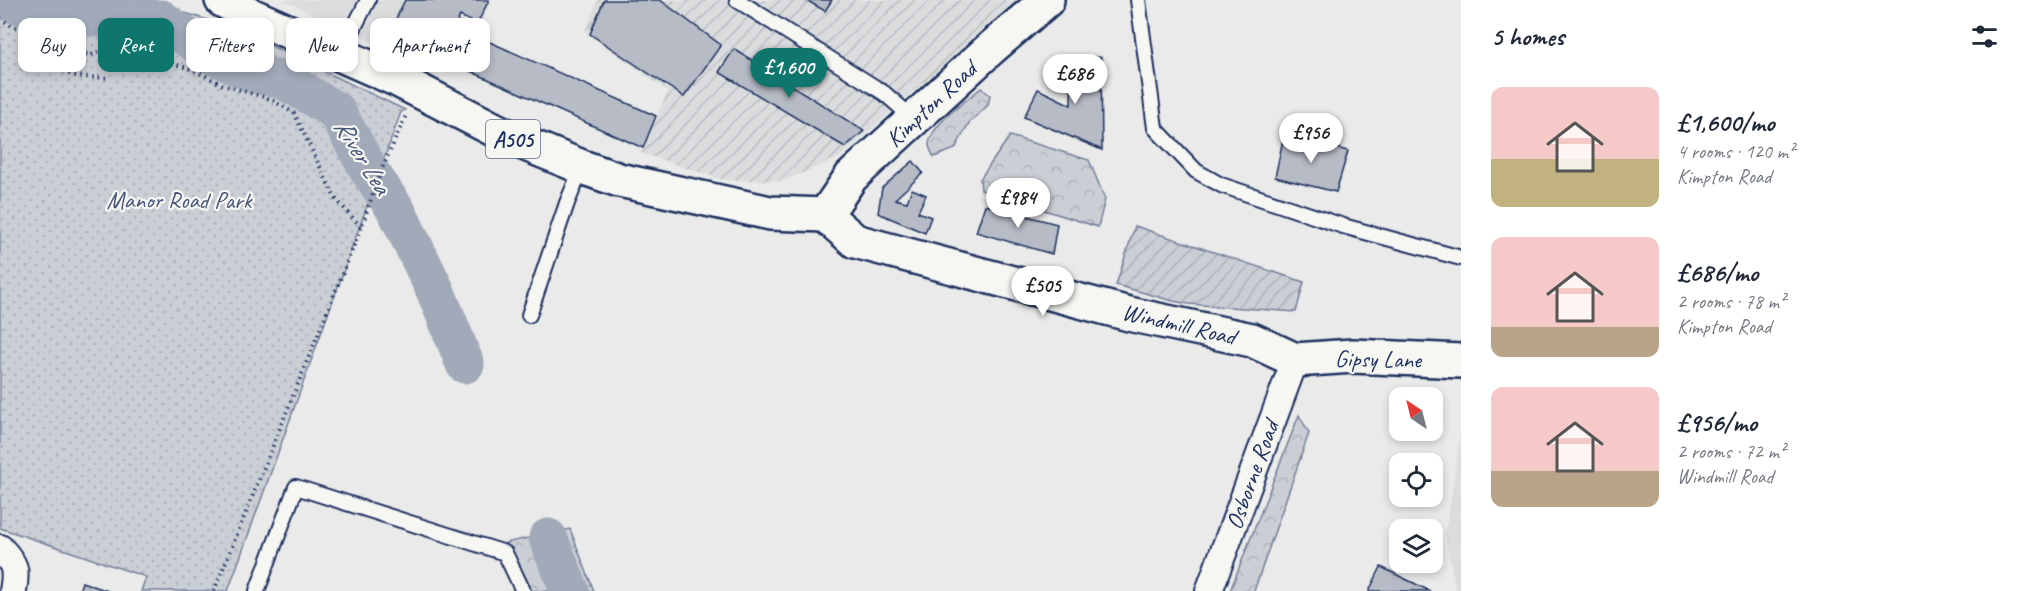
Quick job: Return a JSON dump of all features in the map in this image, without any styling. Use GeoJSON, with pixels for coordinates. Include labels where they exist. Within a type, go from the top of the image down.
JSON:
{"type":"FeatureCollection","features":[{"type":"Feature","properties":{"kind":"main road","name":"A505"},"geometry":{"type":"LineString","coordinates":[[222,0],[254,7],[286,24]]}},
{"type":"Feature","properties":{"kind":"main road","name":"Kimpton Road"},"geometry":{"type":"LineString","coordinates":[[825,216],[851,177],[1047,0]]}},
{"type":"Feature","properties":{"kind":"main road","name":"A505"},"geometry":{"type":"LineString","coordinates":[[358,61],[511,138],[620,180],[770,213],[825,216]]}},
{"type":"Feature","properties":{"kind":"main road","name":"Windmill Road"},"geometry":{"type":"LineString","coordinates":[[825,216],[855,241],[1129,314],[1252,340],[1295,360]]}},
{"type":"Feature","properties":{"kind":"main road","name":"Gipsy Lane"},"geometry":{"type":"LineString","coordinates":[[1295,360],[1363,357],[1461,361]]}},
{"type":"Feature","properties":{"kind":"street","name":"Osborne Road"},"geometry":{"type":"LineString","coordinates":[[1209,591],[1295,360]]}},
{"type":"Feature","properties":{"kind":"street"},"geometry":{"type":"LineString","coordinates":[[0,548],[12,561],[16,574],[13,591]]}},
{"type":"Feature","properties":{"kind":"lane"},"geometry":{"type":"LineString","coordinates":[[358,20],[368,0]]}},
{"type":"Feature","properties":{"kind":"lane"},"geometry":{"type":"LineString","coordinates":[[737,0],[884,93],[914,119]]}},
{"type":"Feature","properties":{"kind":"lane"},"geometry":{"type":"LineString","coordinates":[[1138,0],[1155,128],[1196,171],[1221,185],[1343,226],[1461,258]]}},
{"type":"Feature","properties":{"kind":"lane"},"geometry":{"type":"LineString","coordinates":[[529,315],[567,203],[582,167]]}},
{"type":"Feature","properties":{"kind":"lane"},"geometry":{"type":"LineString","coordinates":[[258,591],[296,486],[505,553],[523,591]]}},
{"type":"Feature","properties":{"kind":"path"},"geometry":{"type":"LineString","coordinates":[[0,18],[13,27],[18,28]]}},
{"type":"Feature","properties":{"kind":"path"},"geometry":{"type":"LineString","coordinates":[[86,54],[91,55],[127,39],[138,48],[166,61],[193,70],[223,85],[270,99],[294,113],[335,198],[361,228]]}},
{"type":"Feature","properties":{"kind":"path"},"geometry":{"type":"LineString","coordinates":[[68,72],[74,76],[109,78]]}},
{"type":"Feature","properties":{"kind":"path"},"geometry":{"type":"LineString","coordinates":[[214,591],[361,228],[381,171],[410,108],[405,110]]}},
{"type":"Feature","properties":{"kind":"shaded area"},"geometry":{"type":"Polygon","coordinates":[[[283,0],[491,0],[483,18],[370,18],[370,40],[358,35],[358,18],[322,18],[283,0]]]}},
{"type":"Feature","properties":{"kind":"shaded area"},"geometry":{"type":"Polygon","coordinates":[[[598,0],[1023,0],[911,93],[840,157],[783,181],[723,180],[641,153],[668,91],[585,32],[598,0]]]}},
{"type":"Feature","properties":{"kind":"shaded area"},"geometry":{"type":"Polygon","coordinates":[[[1461,433],[1461,591],[1456,591],[1445,535],[1461,433]]]}},
{"type":"Feature","properties":{"kind":"green space","name":"Manor Road Park"},"geometry":{"type":"Polygon","coordinates":[[[0,0],[145,0],[201,18],[186,18],[186,72],[274,72],[274,47],[286,53],[286,72],[326,72],[405,110],[401,112],[228,591],[141,591],[146,577],[0,528],[0,0]]]}},
{"type":"Feature","properties":{"kind":"green space"},"geometry":{"type":"Polygon","coordinates":[[[981,88],[990,95],[988,105],[969,123],[955,149],[934,157],[929,144],[931,136],[950,113],[981,88]]]}},
{"type":"Feature","properties":{"kind":"green space"},"geometry":{"type":"Polygon","coordinates":[[[1010,136],[1089,160],[1105,199],[1098,227],[981,190],[980,179],[1010,136]]]}},
{"type":"Feature","properties":{"kind":"green space"},"geometry":{"type":"Polygon","coordinates":[[[1135,226],[1304,282],[1296,312],[1189,304],[1116,285],[1135,226]]]}},
{"type":"Feature","properties":{"kind":"green space"},"geometry":{"type":"Polygon","coordinates":[[[1299,415],[1309,433],[1254,591],[1230,591],[1299,415]]]}},
{"type":"Feature","properties":{"kind":"green space"},"geometry":{"type":"Polygon","coordinates":[[[570,529],[594,591],[529,591],[505,543],[570,529]]]}},
{"type":"Feature","properties":{"kind":"building"},"geometry":{"type":"Polygon","coordinates":[[[405,0],[489,0],[480,18],[460,16],[459,18],[396,18],[405,0]]]}},
{"type":"Feature","properties":{"kind":"building"},"geometry":{"type":"Polygon","coordinates":[[[604,0],[660,0],[721,45],[684,97],[590,34],[604,0]]]}},
{"type":"Feature","properties":{"kind":"building"},"geometry":{"type":"Polygon","coordinates":[[[806,0],[832,0],[825,11],[806,0]]]}},
{"type":"Feature","properties":{"kind":"building"},"geometry":{"type":"Polygon","coordinates":[[[490,42],[656,116],[643,148],[472,72],[490,72],[490,42]]]}},
{"type":"Feature","properties":{"kind":"building"},"geometry":{"type":"Polygon","coordinates":[[[734,49],[864,131],[845,147],[719,72],[734,49]]]}},
{"type":"Feature","properties":{"kind":"building"},"geometry":{"type":"Polygon","coordinates":[[[1101,57],[1102,150],[1024,117],[1038,89],[1071,105],[1072,59],[1101,57]]]}},
{"type":"Feature","properties":{"kind":"building"},"geometry":{"type":"Polygon","coordinates":[[[1284,135],[1348,151],[1336,192],[1275,177],[1284,135]]]}},
{"type":"Feature","properties":{"kind":"building"},"geometry":{"type":"Polygon","coordinates":[[[913,161],[923,173],[895,199],[907,202],[912,189],[926,195],[918,212],[931,217],[925,233],[878,213],[882,188],[913,161]]]}},
{"type":"Feature","properties":{"kind":"building"},"geometry":{"type":"Polygon","coordinates":[[[985,205],[1057,224],[1052,254],[976,232],[985,205]]]}},
{"type":"Feature","properties":{"kind":"building"},"geometry":{"type":"Polygon","coordinates":[[[1381,567],[1389,573],[1430,591],[1369,591],[1381,567]]]}},
{"type":"Feature","properties":{"kind":"building"},"geometry":{"type":"Polygon","coordinates":[[[82,582],[108,591],[79,591],[82,582]]]}},
{"type":"Feature","properties":{"kind":"waterway","name":"River Lea"},"geometry":{"type":"LineString","coordinates":[[4,0],[52,16],[161,19],[210,54],[254,74],[284,80],[336,111],[370,172],[396,210],[435,290],[465,364]]}},
{"type":"Feature","properties":{"kind":"waterway","name":"River Lea"},"geometry":{"type":"LineString","coordinates":[[548,538],[570,591]]}}]}
